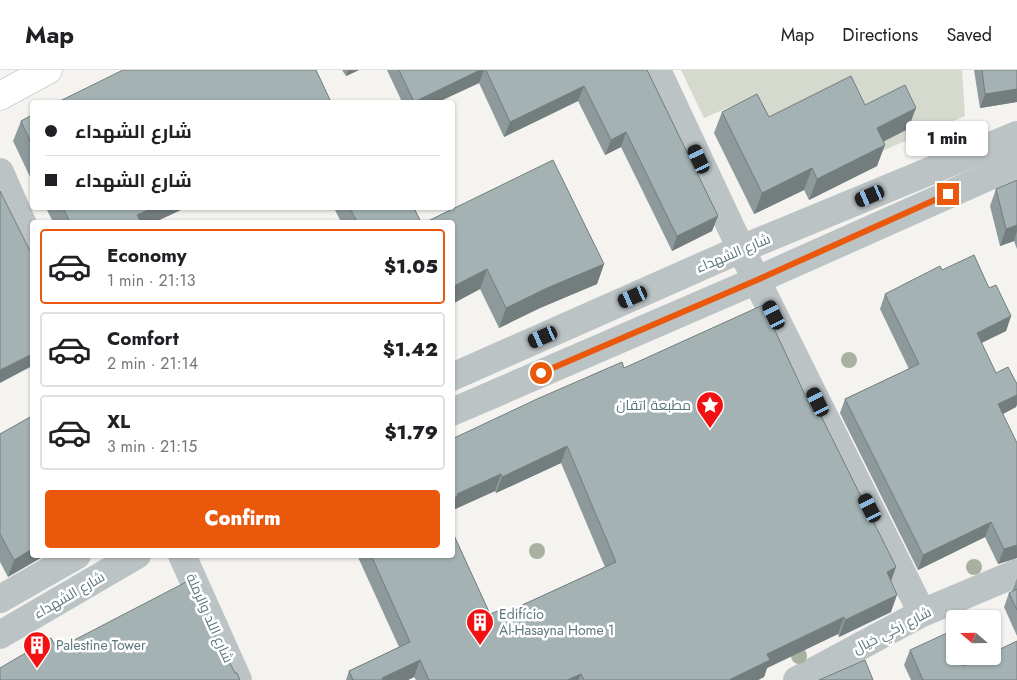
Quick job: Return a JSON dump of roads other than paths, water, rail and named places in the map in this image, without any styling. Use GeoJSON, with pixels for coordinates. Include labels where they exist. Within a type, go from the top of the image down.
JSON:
{"type":"FeatureCollection","features":[{"type":"Feature","properties":{"kind":"main road"},"geometry":{"type":"LineString","coordinates":[[0,96],[48,70]]}},
{"type":"Feature","properties":{"kind":"street"},"geometry":{"type":"LineString","coordinates":[[657,70],[741,249],[922,613]]}},
{"type":"Feature","properties":{"kind":"street","name":"شارع الشهداء"},"geometry":{"type":"LineString","coordinates":[[455,377],[741,249],[1017,135]]}},
{"type":"Feature","properties":{"kind":"street"},"geometry":{"type":"LineString","coordinates":[[455,411],[757,280],[1017,164]]}},
{"type":"Feature","properties":{"kind":"street"},"geometry":{"type":"LineString","coordinates":[[0,172],[30,240]]}},
{"type":"Feature","properties":{"kind":"street"},"geometry":{"type":"LineString","coordinates":[[0,599],[72,558]]}},
{"type":"Feature","properties":{"kind":"street","name":"شارع الشهداء"},"geometry":{"type":"LineString","coordinates":[[0,635],[132,558]]}},
{"type":"Feature","properties":{"kind":"street","name":"شارع اللد والرملة"},"geometry":{"type":"LineString","coordinates":[[183,558],[238,680]]}},
{"type":"Feature","properties":{"kind":"street","name":"شارع زكي خيال"},"geometry":{"type":"LineString","coordinates":[[797,680],[922,613],[1017,573]]}},
{"type":"Feature","properties":{"kind":"place","name":"مطبعة اتقان"},"geometry":{"type":"Point","coordinates":[710,429]}},
{"type":"Feature","properties":{"kind":"place","name":"Edifício Al-Hasayna Home 1"},"geometry":{"type":"Point","coordinates":[480,646]}},
{"type":"Feature","properties":{"kind":"place","name":"Palestine Tower"},"geometry":{"type":"Point","coordinates":[37,669]}}]}
